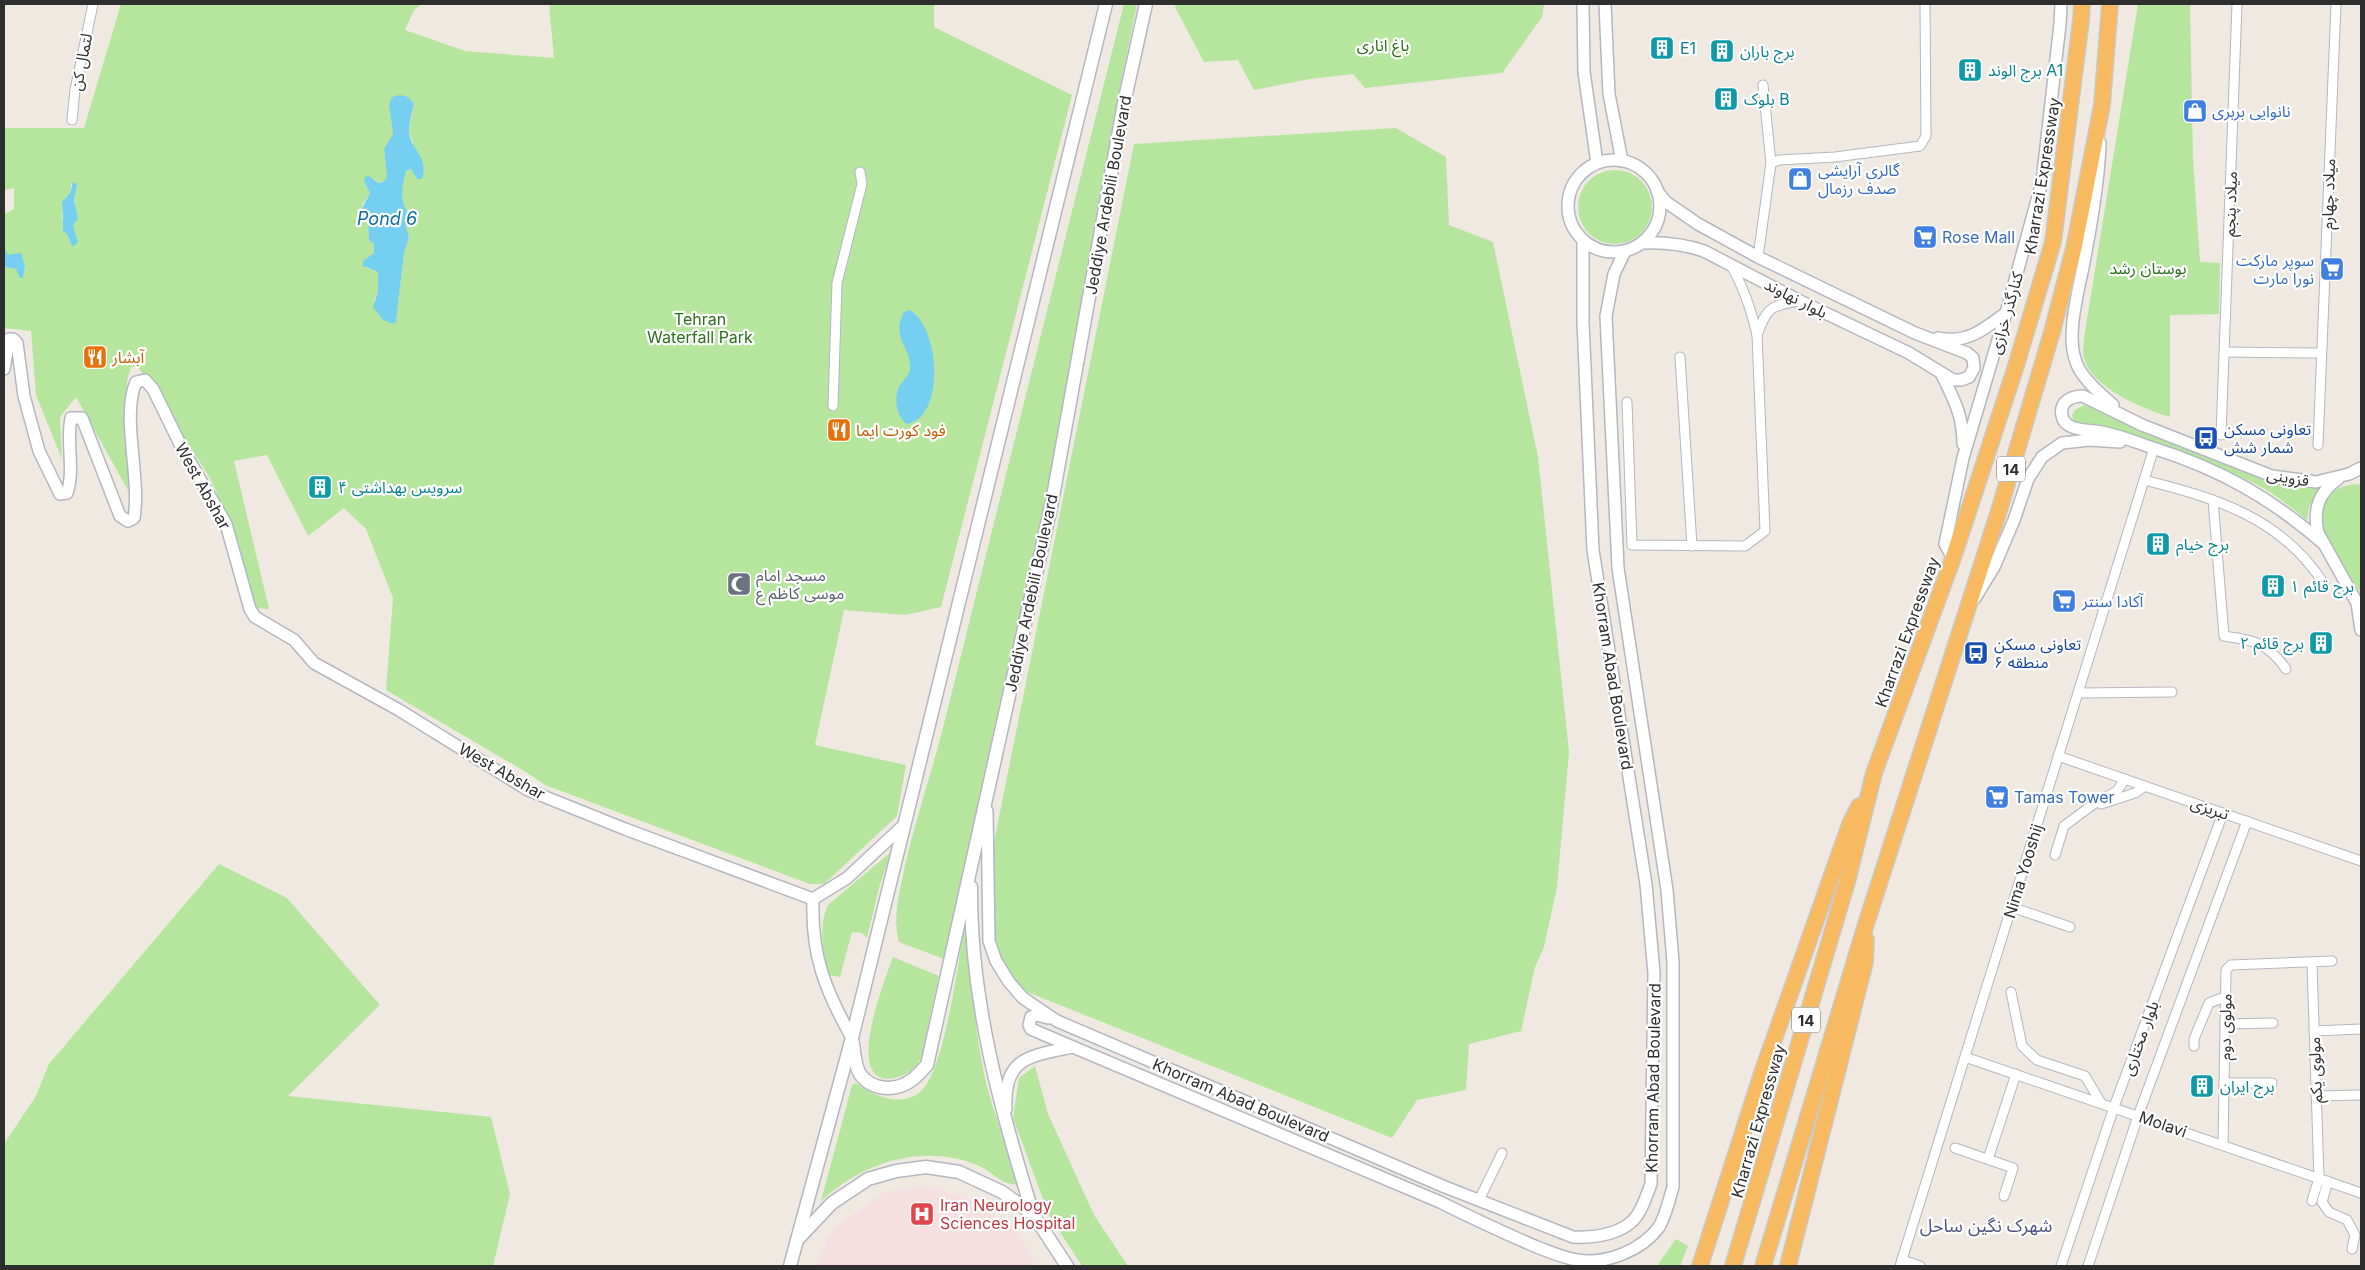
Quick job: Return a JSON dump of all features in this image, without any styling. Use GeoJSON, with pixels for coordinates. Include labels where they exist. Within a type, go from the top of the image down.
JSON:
{"type":"FeatureCollection","features":[{"type":"Feature","properties":{"kind":"highway","name":"Kharrazi Expressway"},"geometry":{"type":"LineString","coordinates":[[1733,1266],[1847,882],[1874,773],[1953,558],[2015,368],[2053,242],[2082,4]]}},
{"type":"Feature","properties":{"kind":"highway","name":"14"},"geometry":{"type":"LineString","coordinates":[[1763,1266],[1866,924],[1998,514],[2054,323],[2074,248],[2102,104],[2110,4]]}},
{"type":"Feature","properties":{"kind":"highway"},"geometry":{"type":"LineString","coordinates":[[1699,1266],[1762,1073],[1824,896],[1850,824],[1874,773]]}},
{"type":"Feature","properties":{"kind":"highway"},"geometry":{"type":"LineString","coordinates":[[1788,1266],[1866,962],[1866,924]]}},
{"type":"Feature","properties":{"kind":"main road","name":"Jeddiye Ardebili Boulevard"},"geometry":{"type":"LineString","coordinates":[[790,1266],[852,1038],[1106,4]]}},
{"type":"Feature","properties":{"kind":"main road","name":"Jeddiye Ardebili Boulevard"},"geometry":{"type":"LineString","coordinates":[[852,1038],[854,1056],[860,1074],[877,1087],[895,1088],[912,1080],[927,1065],[1052,502],[1124,103],[1146,4]]}},
{"type":"Feature","properties":{"kind":"main road"},"geometry":{"type":"LineString","coordinates":[[972,858],[971,928],[978,1000],[1008,1134],[1033,1214],[1067,1266]]}},
{"type":"Feature","properties":{"kind":"main road"},"geometry":{"type":"LineString","coordinates":[[797,1240],[832,1203],[868,1179],[896,1171],[926,1167],[959,1172],[1002,1192],[1033,1214]]}},
{"type":"Feature","properties":{"kind":"street","name":"لتمال کن"},"geometry":{"type":"LineString","coordinates":[[72,120],[75,90],[93,4]]}},
{"type":"Feature","properties":{"kind":"street"},"geometry":{"type":"LineString","coordinates":[[1583,4],[1584,72],[1597,163]]}},
{"type":"Feature","properties":{"kind":"street"},"geometry":{"type":"LineString","coordinates":[[1604,4],[1609,94],[1622,161]]}},
{"type":"Feature","properties":{"kind":"street"},"geometry":{"type":"LineString","coordinates":[[1771,163],[1778,160],[1836,157],[1895,150],[1920,146],[1924,142],[1926,136],[1925,4]]}},
{"type":"Feature","properties":{"kind":"street","name":"کنارگذر خرازی"},"geometry":{"type":"LineString","coordinates":[[1953,558],[1945,544],[1963,458],[2042,182],[2061,4]]}},
{"type":"Feature","properties":{"kind":"street","name":"میلاد پنجم"},"geometry":{"type":"LineString","coordinates":[[2221,435],[2237,4]]}},
{"type":"Feature","properties":{"kind":"street","name":"میلاد چهارم"},"geometry":{"type":"LineString","coordinates":[[2318,445],[2336,4]]}},
{"type":"Feature","properties":{"kind":"street"},"geometry":{"type":"LineString","coordinates":[[1758,257],[1771,163],[1763,85]]}},
{"type":"Feature","properties":{"kind":"street"},"geometry":{"type":"LineString","coordinates":[[2102,104],[2100,152],[2073,326],[2072,350],[2076,364],[2087,379],[2119,412]]}},
{"type":"Feature","properties":{"kind":"street"},"geometry":{"type":"LineString","coordinates":[[1609,160],[1622,161],[1644,171],[1657,191],[1660,205],[1658,219],[1652,232],[1642,243],[1625,251],[1610,252],[1596,249],[1583,241],[1574,229],[1568,214],[1568,198],[1574,184],[1584,172],[1597,163],[1609,160]]}},
{"type":"Feature","properties":{"kind":"street"},"geometry":{"type":"LineString","coordinates":[[833,406],[837,283],[862,184],[860,172]]}},
{"type":"Feature","properties":{"kind":"street","name":"بلوار نهاوند"},"geometry":{"type":"LineString","coordinates":[[1657,191],[1666,202],[1698,224],[1758,257],[1915,333]]}},
{"type":"Feature","properties":{"kind":"street","name":"Khorram Abad Boulevard"},"geometry":{"type":"LineString","coordinates":[[1583,241],[1583,322],[1593,550],[1646,884],[1654,973],[1651,1184],[1637,1215],[1620,1230],[1592,1238],[1573,1237],[1445,1187],[1057,1021],[1037,1015],[1031,1017],[1029,1025],[1032,1029],[1072,1047],[1440,1202],[1499,1231],[1557,1255],[1578,1261],[1614,1257],[1632,1250],[1647,1240],[1659,1226],[1673,1187],[1673,962],[1667,890],[1620,578],[1617,546],[1606,316],[1614,274],[1625,251]]}},
{"type":"Feature","properties":{"kind":"street","name":"بلوار نهاوند"},"geometry":{"type":"LineString","coordinates":[[1642,243],[1663,242],[1687,245],[1730,264],[1800,301],[1909,353],[1942,375]]}},
{"type":"Feature","properties":{"kind":"street"},"geometry":{"type":"LineString","coordinates":[[1617,546],[1745,546],[1765,530],[1756,335],[1749,303],[1740,280],[1730,264]]}},
{"type":"Feature","properties":{"kind":"street"},"geometry":{"type":"LineString","coordinates":[[1756,335],[1765,313],[1780,304],[1800,301]]}},
{"type":"Feature","properties":{"kind":"street"},"geometry":{"type":"LineString","coordinates":[[1915,333],[1948,340],[1977,335],[2006,313]]}},
{"type":"Feature","properties":{"kind":"street"},"geometry":{"type":"LineString","coordinates":[[1915,333],[1967,353],[1973,358],[1974,368],[1969,377],[1961,380],[1952,380],[1942,375]]}},
{"type":"Feature","properties":{"kind":"street","name":"West Abshar"},"geometry":{"type":"LineString","coordinates":[[4,369],[9,340],[14,339],[18,343],[24,396],[39,451],[60,494],[67,493],[70,484],[68,430],[71,418],[82,418],[120,516],[128,521],[134,518],[137,500],[131,411],[132,393],[136,382],[145,380],[153,389],[182,448],[226,524],[250,609],[255,616],[294,640],[314,663],[400,710],[528,790],[625,829],[813,899]]}},
{"type":"Feature","properties":{"kind":"street"},"geometry":{"type":"LineString","coordinates":[[2225,352],[2321,353]]}},
{"type":"Feature","properties":{"kind":"street"},"geometry":{"type":"LineString","coordinates":[[1680,358],[1692,546]]}},
{"type":"Feature","properties":{"kind":"street"},"geometry":{"type":"LineString","coordinates":[[1942,375],[1955,400],[1963,424],[1963,458]]}},
{"type":"Feature","properties":{"kind":"street","name":"قزوینی"},"geometry":{"type":"LineString","coordinates":[[2324,544],[2287,512],[2241,484],[2154,448],[2107,433],[2072,427],[2066,424],[2062,414],[2064,403],[2077,396],[2090,398],[2159,432],[2272,476],[2316,482],[2355,474]]}},
{"type":"Feature","properties":{"kind":"street"},"geometry":{"type":"LineString","coordinates":[[1627,402],[1632,545]]}},
{"type":"Feature","properties":{"kind":"street"},"geometry":{"type":"LineString","coordinates":[[1963,619],[1994,566],[2014,520],[2028,479],[2042,457],[2062,443],[2089,440],[2133,442]]}},
{"type":"Feature","properties":{"kind":"street","name":"Nima Yooshij"},"geometry":{"type":"LineString","coordinates":[[1901,1263],[2154,448]]}},
{"type":"Feature","properties":{"kind":"street"},"geometry":{"type":"LineString","coordinates":[[1613,464],[1629,464]]}},
{"type":"Feature","properties":{"kind":"street"},"geometry":{"type":"LineString","coordinates":[[2361,468],[2355,474],[2338,479],[2328,486],[2318,502],[2315,521],[2318,533],[2357,603],[2361,630]]}},
{"type":"Feature","properties":{"kind":"street"},"geometry":{"type":"LineString","coordinates":[[2144,480],[2213,500],[2252,516],[2293,545],[2310,562],[2324,584]]}},
{"type":"Feature","properties":{"kind":"street"},"geometry":{"type":"LineString","coordinates":[[2213,500],[2224,636],[2246,639],[2265,646],[2277,656],[2286,669]]}},
{"type":"Feature","properties":{"kind":"street"},"geometry":{"type":"LineString","coordinates":[[2078,693],[2172,692]]}},
{"type":"Feature","properties":{"kind":"street","name":"تبریزی"},"geometry":{"type":"LineString","coordinates":[[2058,756],[2361,861]]}},
{"type":"Feature","properties":{"kind":"street"},"geometry":{"type":"LineString","coordinates":[[2055,856],[2064,826],[2117,791],[2125,779]]}},
{"type":"Feature","properties":{"kind":"street"},"geometry":{"type":"LineString","coordinates":[[2089,808],[2135,793],[2145,786]]}},
{"type":"Feature","properties":{"kind":"street","name":"Khorram Abad Boulevard"},"geometry":{"type":"LineString","coordinates":[[986,798],[989,941],[996,961],[1009,982],[1023,998],[1057,1021]]}},
{"type":"Feature","properties":{"kind":"street","name":"بلوار مختاری"},"geometry":{"type":"LineString","coordinates":[[2061,1266],[2114,1107],[2223,812]]}},
{"type":"Feature","properties":{"kind":"street","name":"بلوار مختاری"},"geometry":{"type":"LineString","coordinates":[[2088,1266],[2138,1116],[2247,821]]}},
{"type":"Feature","properties":{"kind":"street"},"geometry":{"type":"LineString","coordinates":[[852,1038],[821,974],[814,945],[813,899],[847,878],[905,824]]}},
{"type":"Feature","properties":{"kind":"street"},"geometry":{"type":"LineString","coordinates":[[2012,907],[2070,927]]}},
{"type":"Feature","properties":{"kind":"street"},"geometry":{"type":"LineString","coordinates":[[2312,963],[2332,961]]}},
{"type":"Feature","properties":{"kind":"street","name":"مولوی دوم"},"geometry":{"type":"LineString","coordinates":[[2223,1145],[2226,970],[2231,965],[2312,963]]}},
{"type":"Feature","properties":{"kind":"street","name":"مولوی یکم"},"geometry":{"type":"LineString","coordinates":[[2312,963],[2319,1178],[2312,1200]]}},
{"type":"Feature","properties":{"kind":"street"},"geometry":{"type":"LineString","coordinates":[[2011,992],[2022,1046],[2037,1060],[2085,1076],[2101,1103]]}},
{"type":"Feature","properties":{"kind":"street"},"geometry":{"type":"LineString","coordinates":[[2194,1046],[2194,1039],[2210,1003],[2225,997]]}},
{"type":"Feature","properties":{"kind":"street"},"geometry":{"type":"LineString","coordinates":[[2225,1024],[2273,1023]]}},
{"type":"Feature","properties":{"kind":"street"},"geometry":{"type":"LineString","coordinates":[[2314,1031],[2361,1029]]}},
{"type":"Feature","properties":{"kind":"street"},"geometry":{"type":"LineString","coordinates":[[1008,1134],[1005,1090],[1008,1078],[1019,1064],[1036,1054],[1072,1047]]}},
{"type":"Feature","properties":{"kind":"street","name":"Molavi"},"geometry":{"type":"LineString","coordinates":[[1965,1057],[2361,1193]]}},
{"type":"Feature","properties":{"kind":"street"},"geometry":{"type":"LineString","coordinates":[[1988,1158],[2016,1074]]}},
{"type":"Feature","properties":{"kind":"street"},"geometry":{"type":"LineString","coordinates":[[2224,1083],[2272,1083]]}},
{"type":"Feature","properties":{"kind":"street"},"geometry":{"type":"LineString","coordinates":[[2316,1096],[2359,1096]]}},
{"type":"Feature","properties":{"kind":"street"},"geometry":{"type":"LineString","coordinates":[[1956,1148],[2013,1168],[2004,1196]]}},
{"type":"Feature","properties":{"kind":"street"},"geometry":{"type":"LineString","coordinates":[[1479,1200],[1502,1153]]}},
{"type":"Feature","properties":{"kind":"street"},"geometry":{"type":"LineString","coordinates":[[2328,1181],[2322,1202],[2329,1212],[2346,1220],[2355,1235],[2352,1249]]}},
{"type":"Feature","properties":{"kind":"street"},"geometry":{"type":"LineString","coordinates":[[1440,1202],[1445,1187]]}},
{"type":"Feature","properties":{"kind":"street"},"geometry":{"type":"LineString","coordinates":[[1901,1263],[1920,1266]]}},
{"type":"Feature","properties":{"kind":"shaded area","name":"Iran Neurology Sciences Hospital"},"geometry":{"type":"Polygon","coordinates":[[[926,1186],[966,1198],[1017,1231],[1036,1266],[816,1266],[832,1230],[886,1192],[926,1186]]]}},
{"type":"Feature","properties":{"kind":"green space","name":"Tehran Waterfall Park"},"geometry":{"type":"Polygon","coordinates":[[[121,4],[422,4],[414,10],[405,30],[465,51],[554,58],[549,4],[934,4],[934,27],[1072,95],[941,607],[905,615],[844,610],[815,745],[906,765],[897,816],[824,884],[810,884],[545,785],[386,690],[393,598],[366,529],[344,508],[308,536],[267,455],[234,461],[269,609],[255,608],[238,540],[210,478],[138,367],[131,367],[127,381],[129,492],[76,397],[60,417],[62,459],[36,395],[31,331],[4,328],[4,267],[16,269],[23,277],[25,266],[12,256],[7,255],[4,248],[4,214],[14,209],[14,188],[4,190],[4,128],[84,128],[121,4]],[[414,104],[391,117],[393,134],[384,149],[388,177],[383,182],[378,183],[374,179],[364,181],[370,193],[362,205],[364,215],[368,221],[369,240],[374,244],[374,253],[363,261],[366,268],[378,272],[378,291],[374,301],[383,319],[393,324],[396,321],[404,253],[409,238],[406,228],[409,214],[404,204],[402,193],[406,171],[411,169],[415,174],[413,142],[409,133],[414,104]],[[71,184],[70,193],[64,200],[62,217],[72,246],[78,242],[72,226],[75,224],[76,188],[71,184]]]}},
{"type":"Feature","properties":{"kind":"green space"},"geometry":{"type":"Polygon","coordinates":[[[1124,4],[1137,4],[1115,112],[1048,497],[999,707],[944,959],[899,942],[896,923],[899,894],[909,848],[945,720],[1124,4]]]}},
{"type":"Feature","properties":{"kind":"green space","name":"باغ اناری"},"geometry":{"type":"Polygon","coordinates":[[[1176,4],[1544,4],[1542,17],[1502,73],[1365,88],[1353,74],[1310,79],[1254,90],[1238,60],[1204,62],[1175,7],[1176,4]]]}},
{"type":"Feature","properties":{"kind":"green space","name":"بوستان رشد"},"geometry":{"type":"Polygon","coordinates":[[[2138,4],[2190,4],[2193,159],[2200,262],[2220,263],[2219,314],[2170,315],[2170,417],[2133,403],[2107,388],[2089,369],[2083,353],[2138,4]]]}},
{"type":"Feature","properties":{"kind":"green space"},"geometry":{"type":"Polygon","coordinates":[[[1396,128],[1446,157],[1449,225],[1493,242],[1538,457],[1569,752],[1557,887],[1544,947],[1535,967],[1521,1031],[1469,1044],[1466,1090],[1417,1100],[1392,1138],[1015,987],[994,948],[986,882],[1134,144],[1396,128]]]}},
{"type":"Feature","properties":{"kind":"green space"},"geometry":{"type":"Polygon","coordinates":[[[1615,170],[1636,176],[1646,186],[1652,207],[1646,228],[1636,238],[1615,244],[1594,238],[1584,228],[1578,207],[1584,186],[1594,176],[1615,170]]]}},
{"type":"Feature","properties":{"kind":"green space"},"geometry":{"type":"Polygon","coordinates":[[[2084,405],[2263,478],[2275,482],[2321,486],[2309,507],[2307,520],[2267,490],[2222,469],[2173,452],[2074,424],[2072,415],[2075,410],[2084,405]]]}},
{"type":"Feature","properties":{"kind":"green space"},"geometry":{"type":"Polygon","coordinates":[[[2347,485],[2361,485],[2361,598],[2359,590],[2326,538],[2321,522],[2321,513],[2324,505],[2333,493],[2347,485]]]}},
{"type":"Feature","properties":{"kind":"green space"},"geometry":{"type":"Polygon","coordinates":[[[891,852],[879,888],[867,938],[862,933],[852,932],[840,977],[829,975],[823,949],[822,931],[828,905],[891,852]]]}},
{"type":"Feature","properties":{"kind":"green space"},"geometry":{"type":"Polygon","coordinates":[[[219,864],[287,898],[380,1005],[288,1096],[491,1117],[510,1194],[493,1266],[4,1266],[4,1144],[36,1096],[49,1064],[219,864]]]}},
{"type":"Feature","properties":{"kind":"green space"},"geometry":{"type":"Polygon","coordinates":[[[969,892],[972,985],[980,1055],[988,1092],[1017,1184],[1006,1183],[982,1167],[956,1159],[935,1156],[914,1157],[894,1160],[874,1167],[855,1176],[821,1201],[852,1085],[856,1083],[879,1096],[903,1099],[919,1093],[929,1080],[938,1059],[946,1031],[969,892]]]}},
{"type":"Feature","properties":{"kind":"green space"},"geometry":{"type":"Polygon","coordinates":[[[893,957],[939,976],[921,1058],[910,1071],[894,1078],[878,1076],[870,1066],[869,1049],[876,1007],[893,957]]]}},
{"type":"Feature","properties":{"kind":"green space"},"geometry":{"type":"Polygon","coordinates":[[[1035,1066],[1048,1114],[1094,1215],[1128,1266],[1082,1266],[1049,1215],[1013,1118],[1019,1078],[1035,1066]]]}},
{"type":"Feature","properties":{"kind":"green space"},"geometry":{"type":"Polygon","coordinates":[[[1676,1239],[1688,1246],[1680,1266],[1657,1266],[1676,1239]]]}},
{"type":"Feature","properties":{"kind":"water","name":"Pond 6"},"geometry":{"type":"Polygon","coordinates":[[[400,95],[408,97],[414,104],[410,121],[410,139],[421,159],[424,171],[422,179],[417,179],[411,169],[406,171],[403,182],[403,199],[409,214],[406,227],[409,238],[404,253],[396,322],[393,324],[383,320],[373,307],[378,291],[378,272],[363,266],[363,261],[374,253],[374,244],[369,240],[368,221],[361,210],[370,193],[364,181],[365,177],[369,176],[378,183],[383,182],[387,177],[384,149],[393,134],[389,105],[392,97],[400,95]]]}},
{"type":"Feature","properties":{"kind":"water"},"geometry":{"type":"Polygon","coordinates":[[[73,182],[77,184],[74,201],[78,218],[73,226],[78,242],[72,246],[67,234],[63,231],[62,202],[70,193],[73,182]]]}},
{"type":"Feature","properties":{"kind":"water"},"geometry":{"type":"Polygon","coordinates":[[[4,248],[8,255],[21,253],[25,266],[23,278],[20,278],[16,269],[4,267],[4,248]]]}},
{"type":"Feature","properties":{"kind":"water"},"geometry":{"type":"Polygon","coordinates":[[[910,310],[920,320],[928,334],[933,352],[934,371],[933,390],[928,406],[920,418],[907,424],[900,416],[896,400],[900,385],[910,370],[910,361],[899,329],[904,312],[910,310]]]}},
{"type":"Feature","properties":{"kind":"place","name":"E1"},"geometry":{"type":"Point","coordinates":[1662,48]}},
{"type":"Feature","properties":{"kind":"place","name":"برج باران"},"geometry":{"type":"Point","coordinates":[1722,51]}},
{"type":"Feature","properties":{"kind":"place","name":"برج الوند A1"},"geometry":{"type":"Point","coordinates":[1970,70]}},
{"type":"Feature","properties":{"kind":"place","name":"بلوک B"},"geometry":{"type":"Point","coordinates":[1726,99]}},
{"type":"Feature","properties":{"kind":"place","name":"نانوایی بربری"},"geometry":{"type":"Point","coordinates":[2195,111]}},
{"type":"Feature","properties":{"kind":"place","name":"گالری آرایشی صدف رزمال"},"geometry":{"type":"Point","coordinates":[1800,179]}},
{"type":"Feature","properties":{"kind":"place","name":"Rose Mall"},"geometry":{"type":"Point","coordinates":[1925,237]}},
{"type":"Feature","properties":{"kind":"place","name":"سوپر مارکت نورا مارت"},"geometry":{"type":"Point","coordinates":[2332,269]}},
{"type":"Feature","properties":{"kind":"place","name":"آبشار"},"geometry":{"type":"Point","coordinates":[95,357]}},
{"type":"Feature","properties":{"kind":"place","name":"فود کورت ایما"},"geometry":{"type":"Point","coordinates":[839,430]}},
{"type":"Feature","properties":{"kind":"place","name":"تعاونی مسکن شمار شش"},"geometry":{"type":"Point","coordinates":[2206,438]}},
{"type":"Feature","properties":{"kind":"place","name":"سرویس بهداشتی ۴"},"geometry":{"type":"Point","coordinates":[320,487]}},
{"type":"Feature","properties":{"kind":"place","name":"برج خیام"},"geometry":{"type":"Point","coordinates":[2158,544]}},
{"type":"Feature","properties":{"kind":"place","name":"مسجد امام موسی کاظم ع"},"geometry":{"type":"Point","coordinates":[739,584]}},
{"type":"Feature","properties":{"kind":"place","name":"برج قائم ۱"},"geometry":{"type":"Point","coordinates":[2273,586]}},
{"type":"Feature","properties":{"kind":"place","name":"آکادا سنتر"},"geometry":{"type":"Point","coordinates":[2064,601]}},
{"type":"Feature","properties":{"kind":"place","name":"برج قائم ۲"},"geometry":{"type":"Point","coordinates":[2321,643]}},
{"type":"Feature","properties":{"kind":"place","name":"تعاونی مسکن منطقه ۶"},"geometry":{"type":"Point","coordinates":[1976,653]}},
{"type":"Feature","properties":{"kind":"place","name":"Tamas Tower"},"geometry":{"type":"Point","coordinates":[1997,797]}},
{"type":"Feature","properties":{"kind":"place","name":"برج ایران"},"geometry":{"type":"Point","coordinates":[2202,1086]}},
{"type":"Feature","properties":{"kind":"place","name":"Iran Neurology Sciences Hospital"},"geometry":{"type":"Point","coordinates":[922,1214]}},
{"type":"Feature","properties":{"kind":"district","name":"شهرک نگین ساحل"},"geometry":{"type":"Point","coordinates":[1986,1225]}}]}
